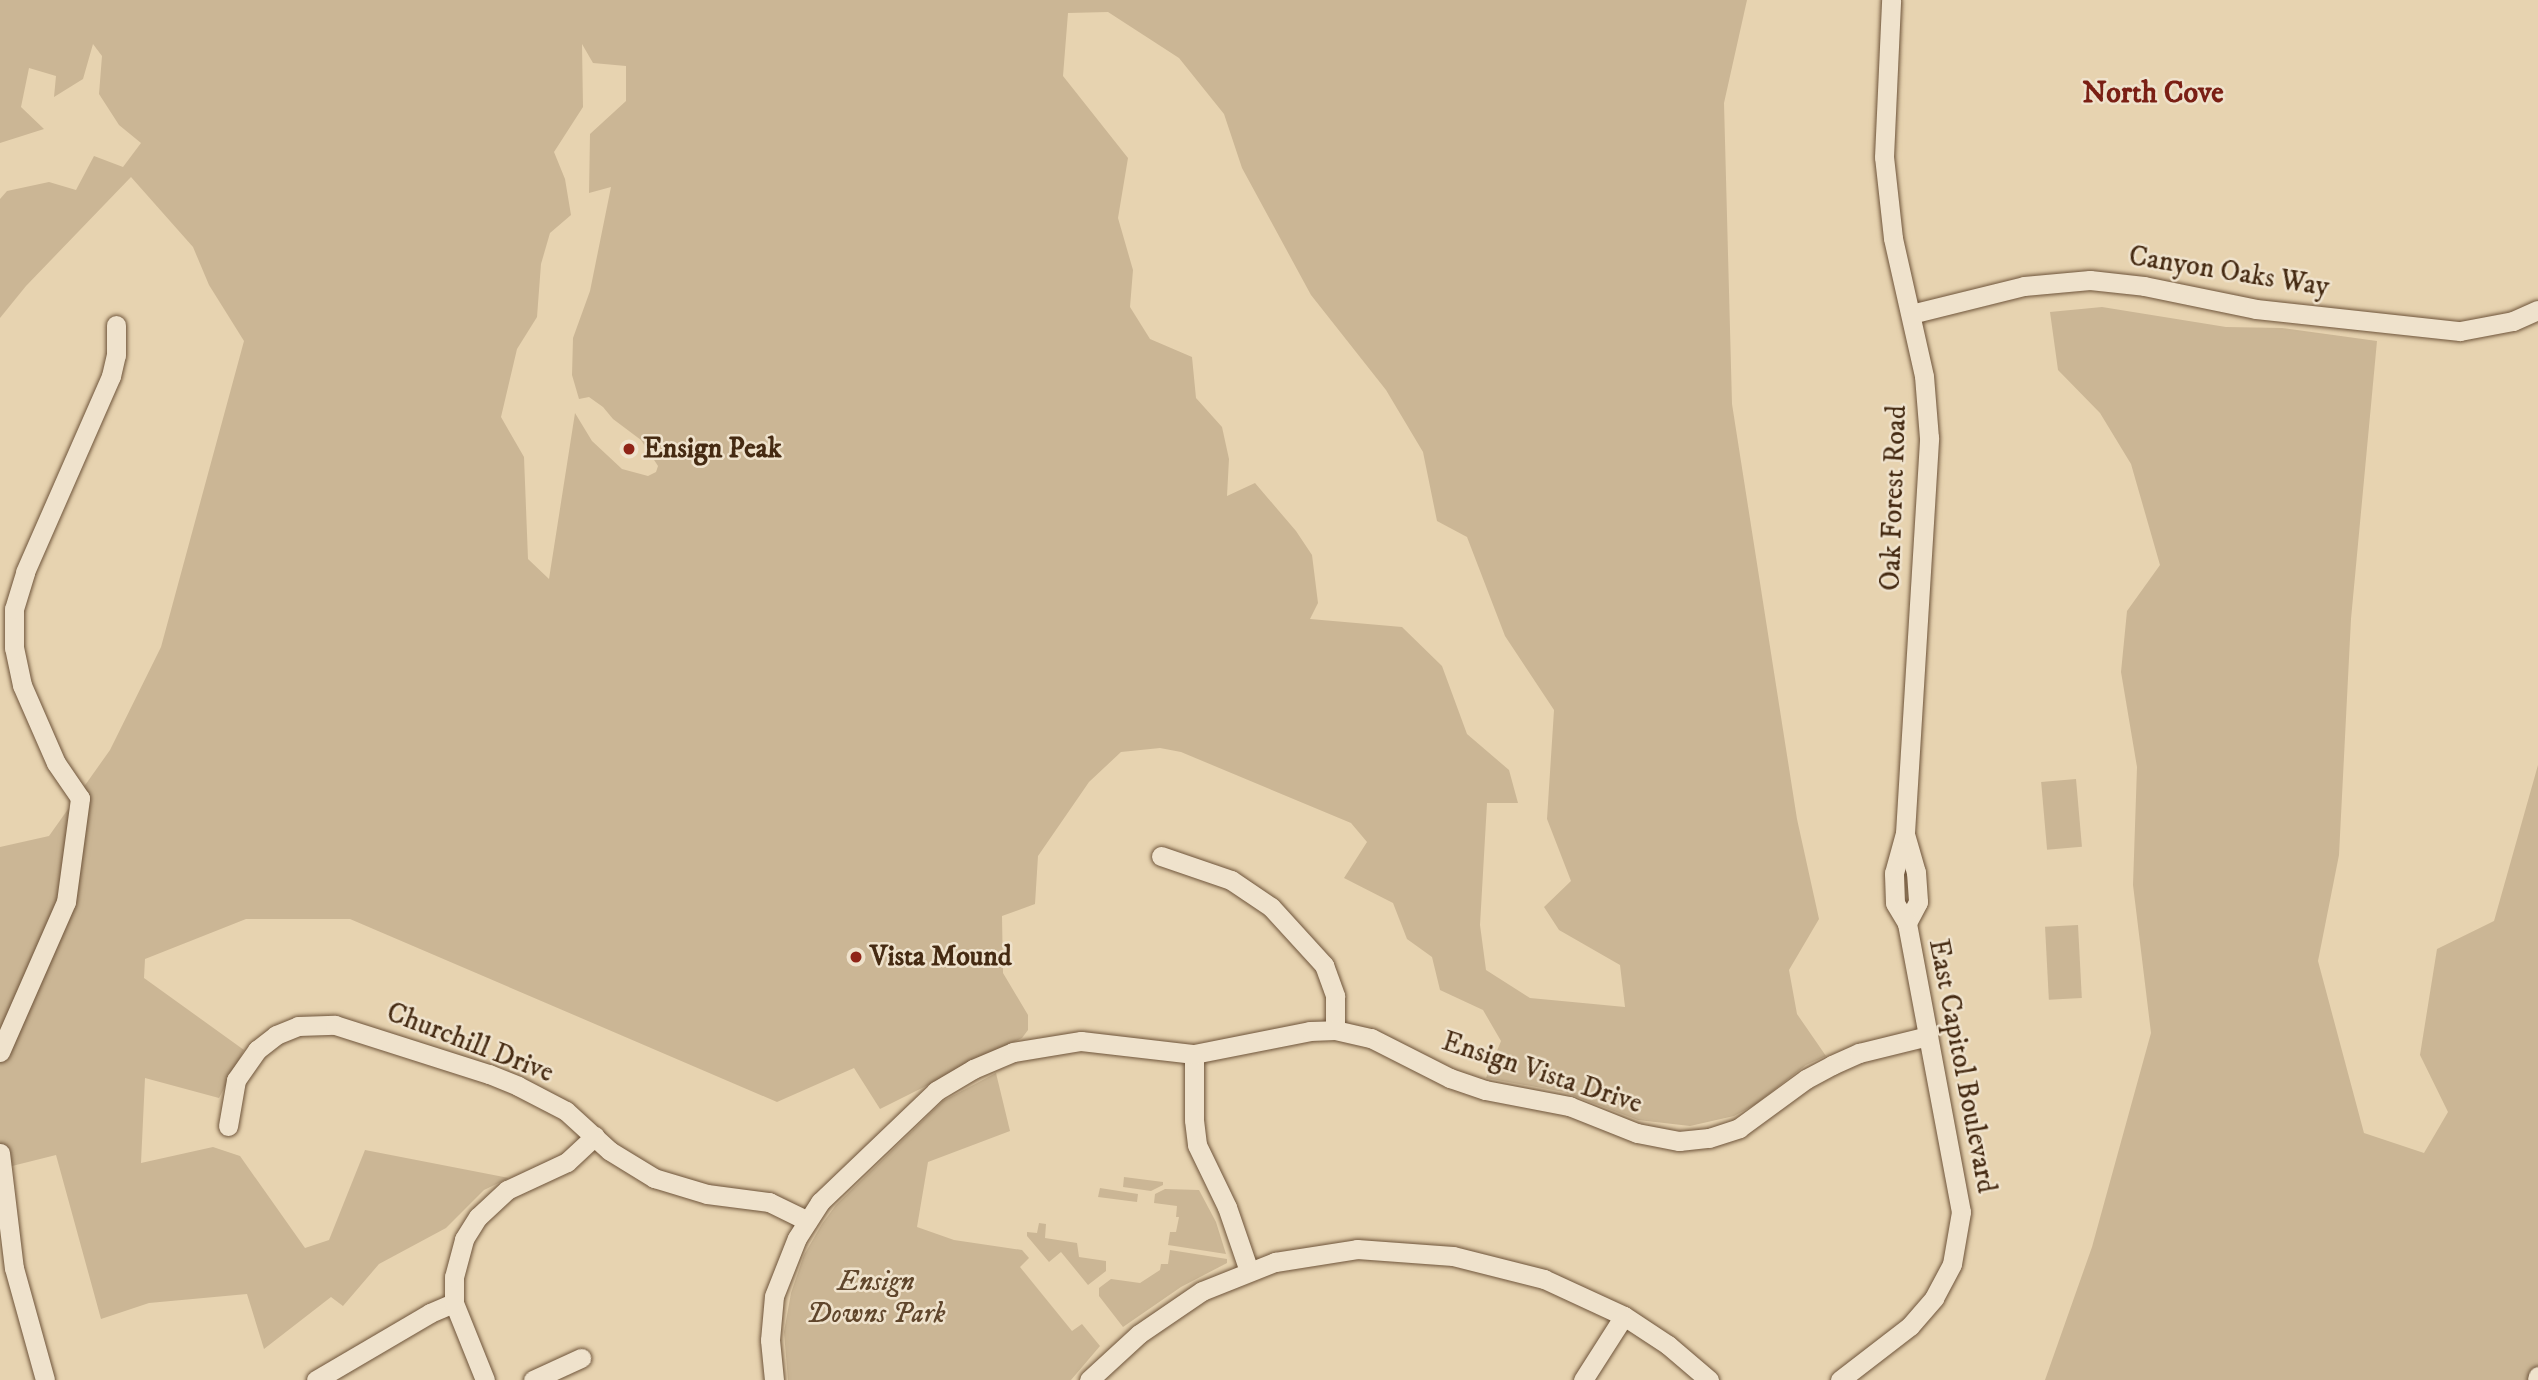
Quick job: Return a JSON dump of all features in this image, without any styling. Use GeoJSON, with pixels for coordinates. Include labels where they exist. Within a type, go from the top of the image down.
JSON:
{"type":"FeatureCollection","features":[{"type":"Feature","properties":{"kind":"street","name":"Oak Forest Road"},"geometry":{"type":"LineString","coordinates":[[1891,0],[1884,157],[1893,238],[1924,376],[1928,438],[1905,833],[1894,873],[1895,902],[1907,923]]}},
{"type":"Feature","properties":{"kind":"street","name":"Canyon Oaks Way"},"geometry":{"type":"LineString","coordinates":[[1911,314],[2024,286],[2090,280],[2144,286],[2256,309],[2460,331],[2513,321],[2538,310]]}},
{"type":"Feature","properties":{"kind":"street"},"geometry":{"type":"LineString","coordinates":[[0,1052],[66,902],[80,798],[56,763],[8,670],[18,592],[111,376],[116,355],[116,325]]}},
{"type":"Feature","properties":{"kind":"street"},"geometry":{"type":"LineString","coordinates":[[1161,856],[1217,874],[1245,888],[1271,907],[1324,965],[1333,986],[1335,1030]]}},
{"type":"Feature","properties":{"kind":"street","name":"East Capitol Boulevard"},"geometry":{"type":"LineString","coordinates":[[1840,1380],[1923,1313],[1944,1281],[1957,1246],[1960,1194],[1907,923]]}},
{"type":"Feature","properties":{"kind":"street","name":"Churchill Drive"},"geometry":{"type":"LineString","coordinates":[[228,1126],[233,1090],[248,1058],[276,1035],[298,1026],[322,1024],[349,1028],[489,1074],[566,1111],[624,1161],[671,1185],[707,1194],[769,1202],[808,1221]]}},
{"type":"Feature","properties":{"kind":"street","name":"Ensign Vista Drive"},"geometry":{"type":"LineString","coordinates":[[774,1380],[770,1340],[774,1296],[784,1264],[808,1221],[840,1180],[919,1104],[954,1079],[992,1060],[1036,1046],[1081,1041],[1194,1054],[1310,1031],[1335,1030],[1371,1038],[1476,1087],[1569,1106],[1637,1133],[1679,1141],[1709,1138],[1740,1128],[1806,1079],[1832,1065],[1859,1053],[1928,1036]]}},
{"type":"Feature","properties":{"kind":"street"},"geometry":{"type":"LineString","coordinates":[[1194,1054],[1194,1119],[1198,1145],[1231,1215],[1249,1270]]}},
{"type":"Feature","properties":{"kind":"street"},"geometry":{"type":"LineString","coordinates":[[485,1380],[454,1303],[454,1277],[459,1251],[478,1217],[507,1190],[567,1162],[595,1136]]}},
{"type":"Feature","properties":{"kind":"street"},"geometry":{"type":"LineString","coordinates":[[0,1153],[14,1268],[45,1380]]}},
{"type":"Feature","properties":{"kind":"street"},"geometry":{"type":"LineString","coordinates":[[1089,1380],[1159,1318],[1202,1291],[1249,1270],[1329,1251],[1357,1249],[1421,1252],[1474,1260],[1525,1273],[1571,1290],[1624,1317],[1668,1345],[1709,1380]]}},
{"type":"Feature","properties":{"kind":"street"},"geometry":{"type":"LineString","coordinates":[[316,1380],[430,1313],[454,1303]]}},
{"type":"Feature","properties":{"kind":"street"},"geometry":{"type":"LineString","coordinates":[[1583,1380],[1624,1317]]}},
{"type":"Feature","properties":{"kind":"street"},"geometry":{"type":"LineString","coordinates":[[533,1380],[581,1358]]}},
{"type":"Feature","properties":{"kind":"green space"},"geometry":{"type":"Polygon","coordinates":[[[0,0],[1747,0],[1724,103],[1732,404],[1797,819],[1819,919],[1789,970],[1797,1014],[1826,1056],[1806,1065],[1756,1104],[1734,1116],[1690,1126],[1638,1120],[1564,1092],[1486,1078],[1501,1041],[1483,1010],[1440,990],[1432,957],[1407,939],[1393,903],[1344,878],[1367,842],[1351,823],[1181,752],[1160,748],[1121,752],[1089,782],[1038,856],[1035,904],[1002,916],[1003,973],[1028,1015],[1028,1030],[1022,1038],[880,1109],[854,1068],[777,1102],[350,919],[246,919],[145,959],[144,978],[244,1050],[219,1098],[145,1078],[141,1163],[213,1147],[240,1156],[305,1248],[329,1240],[365,1150],[509,1178],[484,1190],[446,1228],[379,1264],[343,1306],[331,1297],[264,1349],[247,1294],[149,1303],[101,1319],[56,1155],[0,1169],[0,847],[49,836],[110,750],[161,647],[244,341],[209,285],[193,247],[131,177],[26,286],[0,318],[0,199],[7,191],[49,182],[76,190],[94,156],[123,167],[141,143],[119,125],[99,94],[102,56],[93,44],[83,79],[54,97],[56,76],[29,68],[21,107],[44,129],[0,143],[0,0]],[[1108,12],[1068,13],[1063,76],[1128,158],[1118,218],[1133,270],[1130,307],[1150,339],[1192,357],[1196,398],[1222,427],[1229,459],[1227,496],[1255,483],[1296,531],[1312,555],[1318,603],[1310,619],[1402,627],[1442,666],[1467,734],[1509,770],[1518,803],[1487,803],[1480,925],[1486,970],[1530,998],[1625,1007],[1620,965],[1559,930],[1544,907],[1571,881],[1547,819],[1554,710],[1505,636],[1467,537],[1437,521],[1423,452],[1386,390],[1311,295],[1242,168],[1224,114],[1179,58],[1108,12]],[[582,44],[583,107],[554,152],[565,179],[571,215],[550,233],[541,264],[537,317],[517,349],[501,417],[524,457],[528,559],[549,579],[575,413],[592,441],[622,469],[648,476],[656,472],[658,466],[641,440],[613,419],[603,407],[589,397],[579,399],[572,375],[573,338],[590,291],[611,187],[589,193],[590,134],[626,101],[626,66],[593,63],[582,44]]]}},
{"type":"Feature","properties":{"kind":"green space"},"geometry":{"type":"Polygon","coordinates":[[[2102,307],[2226,327],[2282,328],[2377,341],[2351,619],[2339,855],[2318,961],[2364,1133],[2424,1153],[2448,1112],[2420,1055],[2437,949],[2494,921],[2538,765],[2538,1380],[2045,1380],[2092,1247],[2151,1033],[2133,885],[2137,767],[2121,672],[2127,611],[2160,565],[2131,464],[2100,413],[2058,370],[2050,312],[2102,307]]]}},
{"type":"Feature","properties":{"kind":"green space"},"geometry":{"type":"Polygon","coordinates":[[[2076,779],[2082,847],[2047,850],[2041,782],[2076,779]]]}},
{"type":"Feature","properties":{"kind":"green space"},"geometry":{"type":"Polygon","coordinates":[[[2078,925],[2082,998],[2049,1000],[2045,927],[2078,925]]]}},
{"type":"Feature","properties":{"kind":"green space","name":"Ensign Downs Park"},"geometry":{"type":"Polygon","coordinates":[[[996,1073],[1010,1131],[928,1162],[917,1227],[954,1240],[1022,1250],[1029,1258],[1020,1267],[1072,1331],[1082,1324],[1100,1346],[1071,1380],[788,1380],[784,1332],[791,1293],[804,1255],[822,1224],[836,1205],[943,1101],[996,1073]]]}},
{"type":"Feature","properties":{"kind":"green space"},"geometry":{"type":"Polygon","coordinates":[[[1124,1177],[1163,1182],[1163,1185],[1151,1191],[1123,1187],[1124,1177]]]}},
{"type":"Feature","properties":{"kind":"green space"},"geometry":{"type":"Polygon","coordinates":[[[1100,1188],[1138,1194],[1137,1202],[1098,1197],[1100,1188]]]}},
{"type":"Feature","properties":{"kind":"green space"},"geometry":{"type":"Polygon","coordinates":[[[1165,1189],[1199,1190],[1216,1222],[1226,1254],[1168,1245],[1170,1232],[1176,1232],[1179,1217],[1176,1217],[1177,1206],[1154,1203],[1155,1194],[1165,1189]]]}},
{"type":"Feature","properties":{"kind":"green space"},"geometry":{"type":"Polygon","coordinates":[[[1039,1223],[1046,1224],[1045,1238],[1077,1243],[1079,1257],[1106,1261],[1106,1271],[1088,1285],[1061,1252],[1049,1262],[1027,1236],[1027,1232],[1037,1233],[1039,1223]]]}},
{"type":"Feature","properties":{"kind":"green space"},"geometry":{"type":"Polygon","coordinates":[[[1170,1250],[1227,1259],[1227,1263],[1181,1287],[1123,1327],[1099,1296],[1099,1288],[1111,1279],[1140,1283],[1160,1270],[1161,1264],[1168,1264],[1170,1250]]]}},
{"type":"Feature","properties":{"kind":"place","name":"Ensign Peak"},"geometry":{"type":"Point","coordinates":[629,449]}},
{"type":"Feature","properties":{"kind":"place","name":"Vista Mound"},"geometry":{"type":"Point","coordinates":[856,957]}},
{"type":"Feature","properties":{"kind":"district","name":"North Cove"},"geometry":{"type":"Point","coordinates":[2153,94]}}]}
